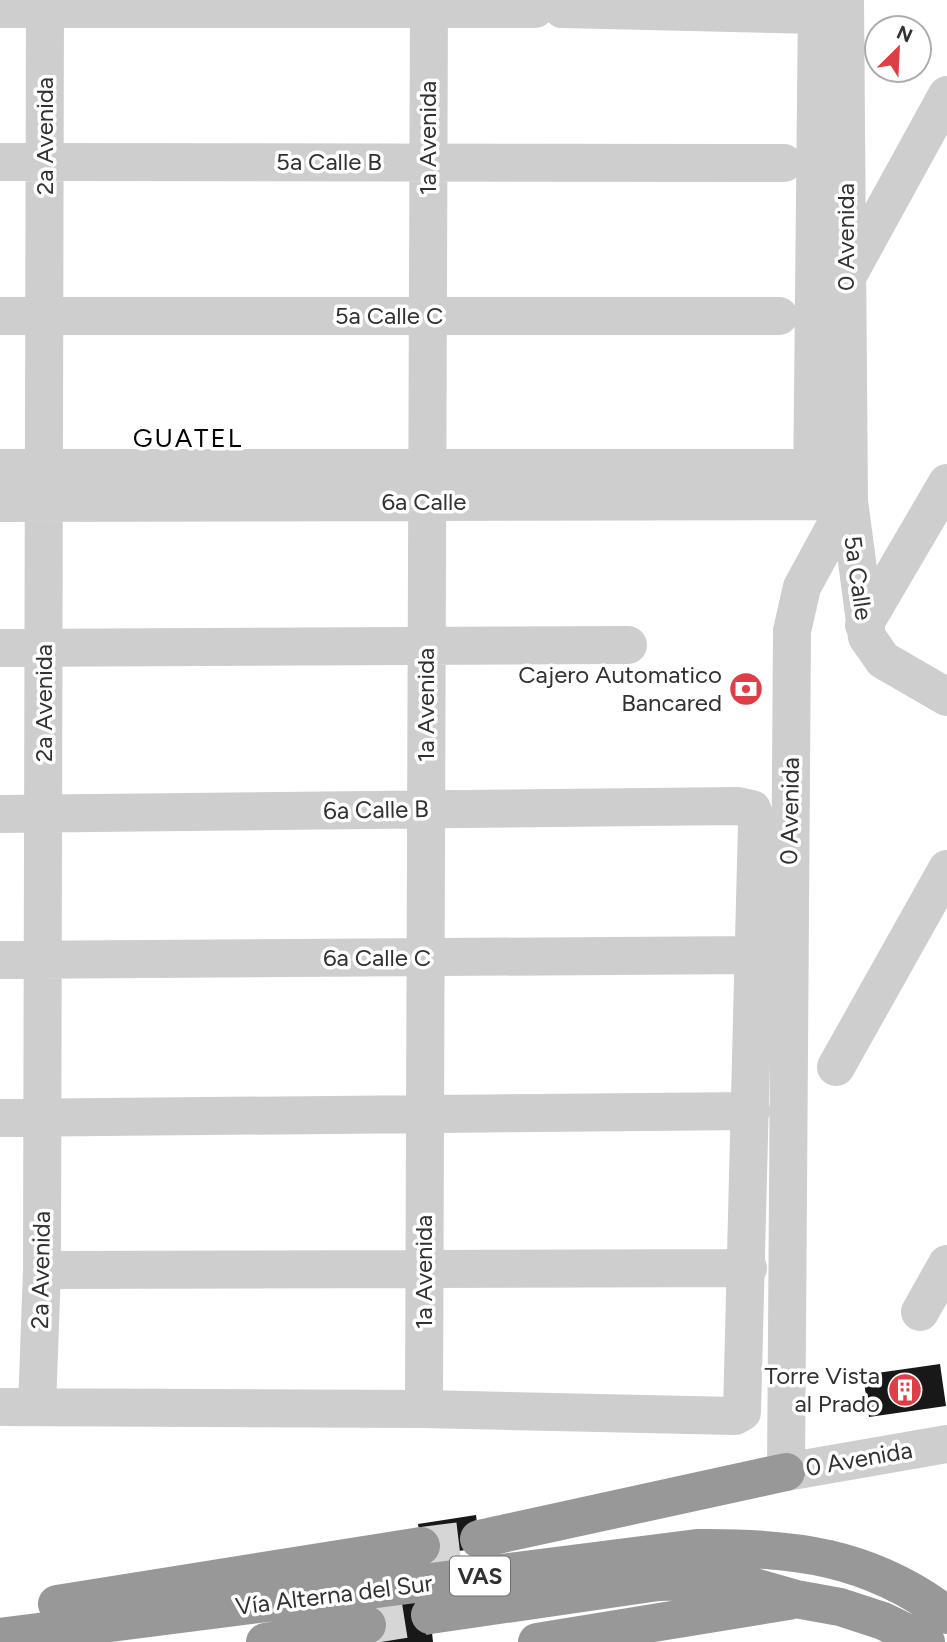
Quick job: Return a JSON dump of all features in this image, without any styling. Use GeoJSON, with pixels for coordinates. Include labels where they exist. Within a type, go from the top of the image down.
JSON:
{"type":"FeatureCollection","features":[{"type":"Feature","properties":{"kind":"highway"},"geometry":{"type":"LineString","coordinates":[[479,1539],[786,1472]]}},
{"type":"Feature","properties":{"kind":"highway"},"geometry":{"type":"LineString","coordinates":[[0,1619],[44,1606],[421,1546]]}},
{"type":"Feature","properties":{"kind":"highway","name":"Vía Alterna del Sur"},"geometry":{"type":"LineString","coordinates":[[0,1637],[697,1548],[761,1547],[816,1554],[870,1570],[924,1598],[947,1615]]}},
{"type":"Feature","properties":{"kind":"highway","name":"Vía Alterna del Sur"},"geometry":{"type":"LineString","coordinates":[[430,1615],[658,1582],[730,1580],[796,1599],[840,1606],[883,1620],[926,1642]]}},
{"type":"Feature","properties":{"kind":"highway"},"geometry":{"type":"LineString","coordinates":[[674,1642],[714,1636],[796,1599]]}},
{"type":"Feature","properties":{"kind":"highway","name":"Vía Alterna del Sur"},"geometry":{"type":"LineString","coordinates":[[537,1642],[796,1599]]}},
{"type":"Feature","properties":{"kind":"highway","name":"Vía Alterna del Sur"},"geometry":{"type":"LineString","coordinates":[[265,1642],[367,1625]]}},
{"type":"Feature","properties":{"kind":"street"},"geometry":{"type":"LineString","coordinates":[[0,9],[45,5],[429,5],[548,9],[826,5]]}},
{"type":"Feature","properties":{"kind":"street","name":"2a Avenida"},"geometry":{"type":"LineString","coordinates":[[37,1407],[42,1270],[43,1117],[45,5]]}},
{"type":"Feature","properties":{"kind":"street","name":"1a Avenida"},"geometry":{"type":"LineString","coordinates":[[424,1409],[429,5]]}},
{"type":"Feature","properties":{"kind":"street","name":"0 Avenida"},"geometry":{"type":"LineString","coordinates":[[826,5],[846,279],[830,485],[792,631],[786,1472],[947,1444]]}},
{"type":"Feature","properties":{"kind":"street","name":"0 Avenida"},"geometry":{"type":"LineString","coordinates":[[826,5],[830,485]]}},
{"type":"Feature","properties":{"kind":"street"},"geometry":{"type":"LineString","coordinates":[[846,279],[947,95]]}},
{"type":"Feature","properties":{"kind":"street","name":"5a Calle B"},"geometry":{"type":"LineString","coordinates":[[0,162],[784,163]]}},
{"type":"Feature","properties":{"kind":"street","name":"5a Calle C"},"geometry":{"type":"LineString","coordinates":[[0,316],[779,316]]}},
{"type":"Feature","properties":{"kind":"street","name":"6a Calle"},"geometry":{"type":"LineString","coordinates":[[0,468],[44,485],[830,485]]}},
{"type":"Feature","properties":{"kind":"street"},"geometry":{"type":"LineString","coordinates":[[864,625],[947,483]]}},
{"type":"Feature","properties":{"kind":"street","name":"6a Calle"},"geometry":{"type":"LineString","coordinates":[[0,503],[44,485]]}},
{"type":"Feature","properties":{"kind":"street","name":"5a Calle"},"geometry":{"type":"LineString","coordinates":[[830,485],[867,637],[883,660],[947,697]]}},
{"type":"Feature","properties":{"kind":"street"},"geometry":{"type":"LineString","coordinates":[[0,648],[628,645]]}},
{"type":"Feature","properties":{"kind":"street","name":"6a Calle B"},"geometry":{"type":"LineString","coordinates":[[0,814],[738,806],[752,809],[757,823],[754,955]]}},
{"type":"Feature","properties":{"kind":"street"},"geometry":{"type":"LineString","coordinates":[[836,1067],[947,869]]}},
{"type":"Feature","properties":{"kind":"street"},"geometry":{"type":"LineString","coordinates":[[0,1406],[424,1409],[735,1416],[742,1412],[748,1268],[754,955]]}},
{"type":"Feature","properties":{"kind":"street","name":"6a Calle C"},"geometry":{"type":"LineString","coordinates":[[0,960],[754,955]]}},
{"type":"Feature","properties":{"kind":"street"},"geometry":{"type":"LineString","coordinates":[[0,1118],[751,1111]]}},
{"type":"Feature","properties":{"kind":"street"},"geometry":{"type":"LineString","coordinates":[[920,1312],[947,1264]]}},
{"type":"Feature","properties":{"kind":"street"},"geometry":{"type":"LineString","coordinates":[[42,1270],[748,1268]]}},
{"type":"Feature","properties":{"kind":"building","name":"Torre Vista al Prado"},"geometry":{"type":"Polygon","coordinates":[[[940,1364],[946,1406],[869,1417],[863,1375],[940,1364]]]}},
{"type":"Feature","properties":{"kind":"building"},"geometry":{"type":"Polygon","coordinates":[[[476,1515],[480,1548],[423,1556],[418,1524],[476,1515]]]}},
{"type":"Feature","properties":{"kind":"building"},"geometry":{"type":"Polygon","coordinates":[[[428,1595],[433,1642],[370,1642],[365,1607],[428,1595]]]}},
{"type":"Feature","properties":{"kind":"tunnel"},"geometry":{"type":"LineString","coordinates":[[421,1546],[479,1539]]}},
{"type":"Feature","properties":{"kind":"tunnel"},"geometry":{"type":"LineString","coordinates":[[367,1625],[430,1615]]}},
{"type":"Feature","properties":{"kind":"place","name":"Cajero Automatico Bancared"},"geometry":{"type":"Point","coordinates":[746,689]}},
{"type":"Feature","properties":{"kind":"place","name":"Torre Vista al Prado"},"geometry":{"type":"Point","coordinates":[905,1390]}},
{"type":"Feature","properties":{"kind":"district","name":"GUATEL"},"geometry":{"type":"Point","coordinates":[188,438]}}]}
